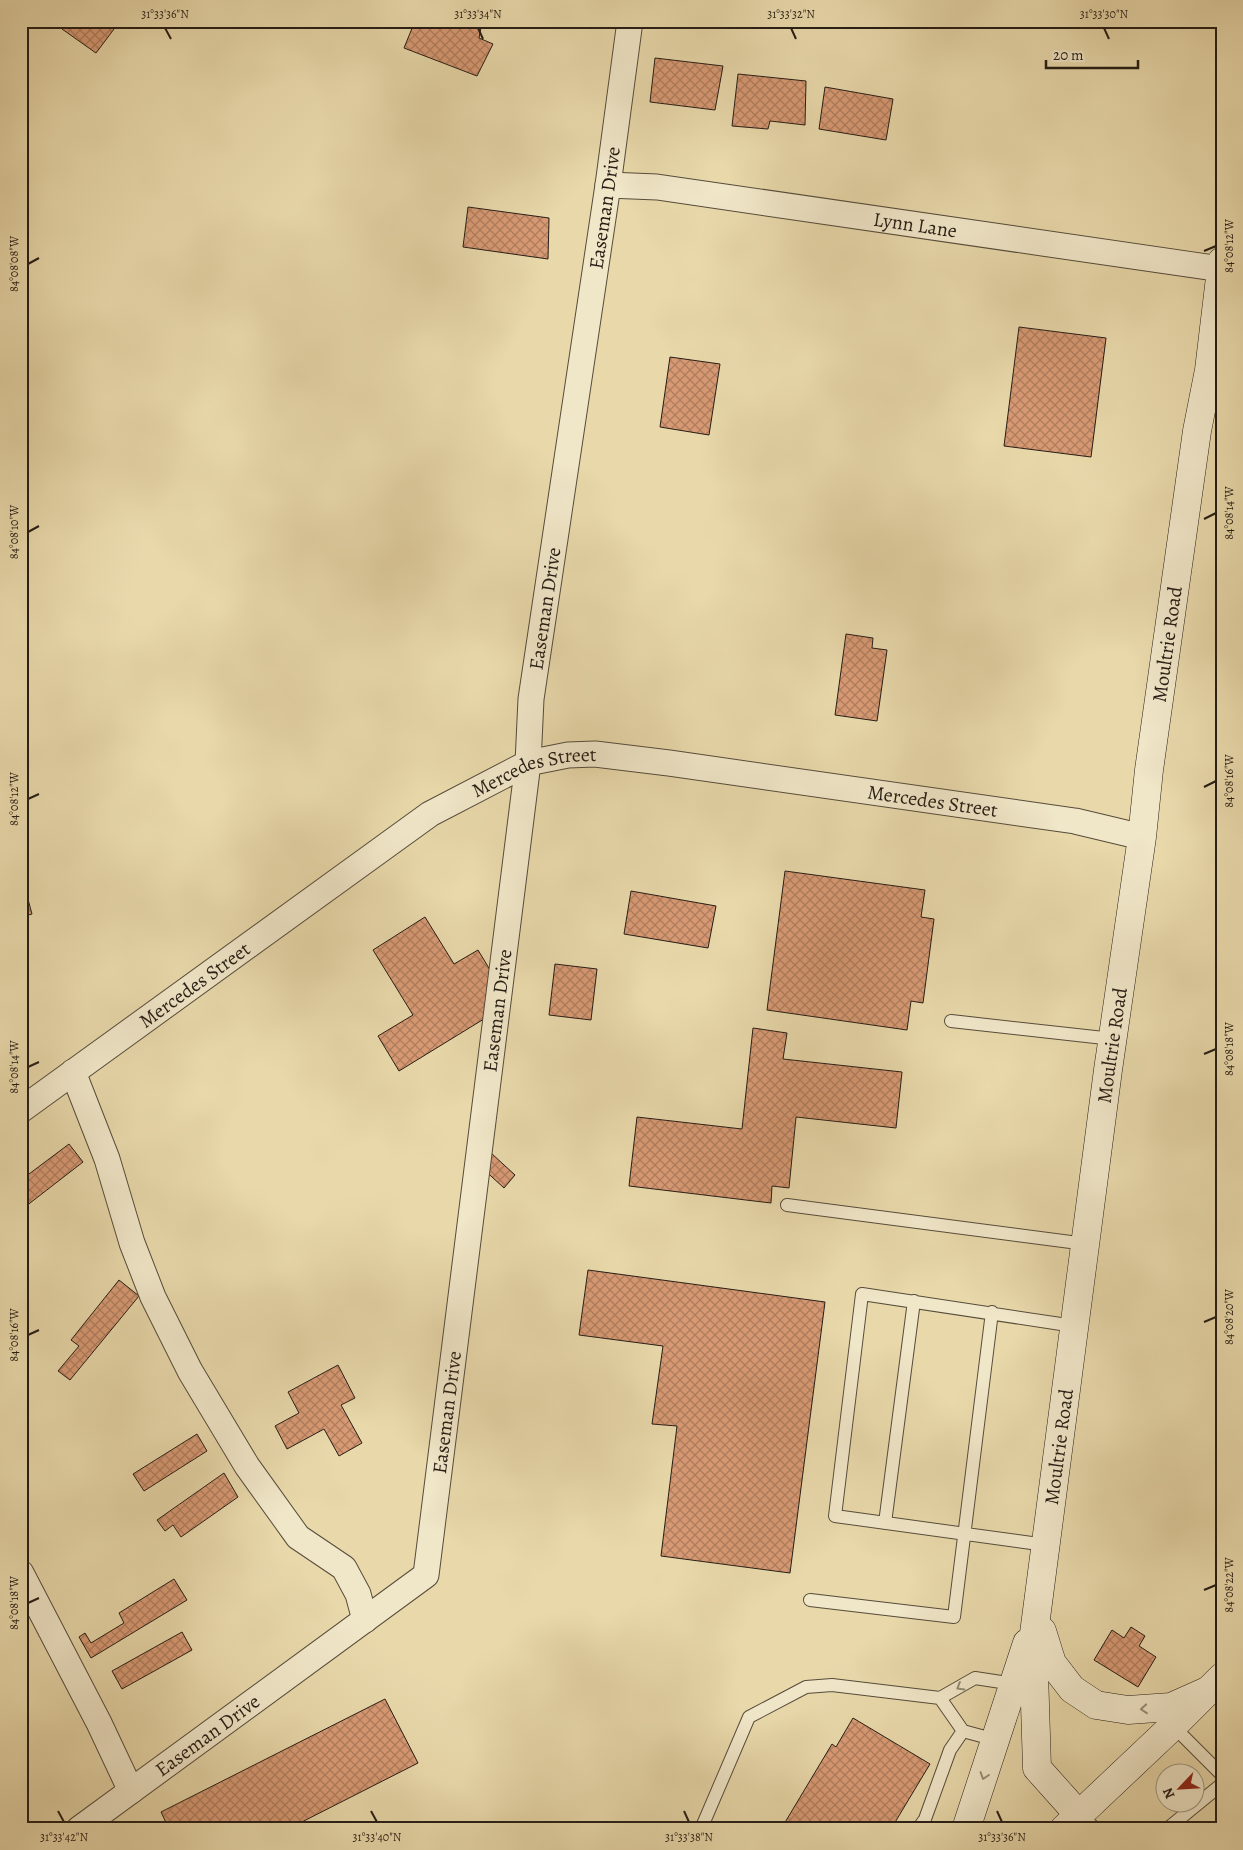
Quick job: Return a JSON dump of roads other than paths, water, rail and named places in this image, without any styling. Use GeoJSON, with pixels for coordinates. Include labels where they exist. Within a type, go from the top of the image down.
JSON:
{"type":"FeatureCollection","features":[{"type":"Feature","properties":{"kind":"street","name":"Easeman Drive"},"geometry":{"type":"LineString","coordinates":[[79,1829],[426,1575],[528,763],[531,699],[608,186],[630,21]]}},
{"type":"Feature","properties":{"kind":"street","name":"Lynn Lane"},"geometry":{"type":"LineString","coordinates":[[608,186],[657,187],[1221,265]]}},
{"type":"Feature","properties":{"kind":"street","name":"Moultrie Road"},"geometry":{"type":"LineString","coordinates":[[1079,1824],[1037,1768],[1033,1641],[1074,1326],[1142,837],[1150,761],[1197,431],[1215,370],[1221,265]]}},
{"type":"Feature","properties":{"kind":"street","name":"Mercedes Street"},"geometry":{"type":"LineString","coordinates":[[21,1110],[430,814],[528,763],[568,754],[595,754],[668,762],[1075,821],[1142,837]]}},
{"type":"Feature","properties":{"kind":"street"},"geometry":{"type":"LineString","coordinates":[[73,1072],[107,1160],[132,1242],[153,1297],[190,1371],[247,1466],[298,1537],[344,1568],[358,1594],[365,1620]]}},
{"type":"Feature","properties":{"kind":"street"},"geometry":{"type":"LineString","coordinates":[[21,1573],[99,1723],[131,1791]]}},
{"type":"Feature","properties":{"kind":"street"},"geometry":{"type":"LineString","coordinates":[[1037,1613],[1052,1663],[1072,1689],[1096,1705],[1128,1710],[1171,1707],[1214,1684]]}},
{"type":"Feature","properties":{"kind":"street"},"geometry":{"type":"LineString","coordinates":[[966,1829],[1037,1613]]}},
{"type":"Feature","properties":{"kind":"street"},"geometry":{"type":"LineString","coordinates":[[1079,1824],[1214,1684]]}},
{"type":"Feature","properties":{"kind":"lane"},"geometry":{"type":"LineString","coordinates":[[951,1021],[1113,1039]]}},
{"type":"Feature","properties":{"kind":"lane"},"geometry":{"type":"LineString","coordinates":[[787,1205],[1086,1244]]}},
{"type":"Feature","properties":{"kind":"lane"},"geometry":{"type":"LineString","coordinates":[[1046,1545],[835,1516],[862,1294],[992,1312],[1074,1326]]}},
{"type":"Feature","properties":{"kind":"lane"},"geometry":{"type":"LineString","coordinates":[[885,1523],[914,1301]]}},
{"type":"Feature","properties":{"kind":"lane"},"geometry":{"type":"LineString","coordinates":[[810,1600],[954,1617],[992,1312]]}},
{"type":"Feature","properties":{"kind":"lane"},"geometry":{"type":"LineString","coordinates":[[700,1829],[748,1717],[806,1687],[832,1686],[940,1698],[975,1678],[1014,1684]]}},
{"type":"Feature","properties":{"kind":"lane"},"geometry":{"type":"LineString","coordinates":[[940,1698],[962,1731],[996,1740]]}},
{"type":"Feature","properties":{"kind":"lane"},"geometry":{"type":"LineString","coordinates":[[1173,1726],[1222,1775]]}},
{"type":"Feature","properties":{"kind":"lane"},"geometry":{"type":"LineString","coordinates":[[918,1829],[925,1819],[950,1750],[962,1731]]}},
{"type":"Feature","properties":{"kind":"lane"},"geometry":{"type":"LineString","coordinates":[[1167,1829],[1222,1784]]}}]}
